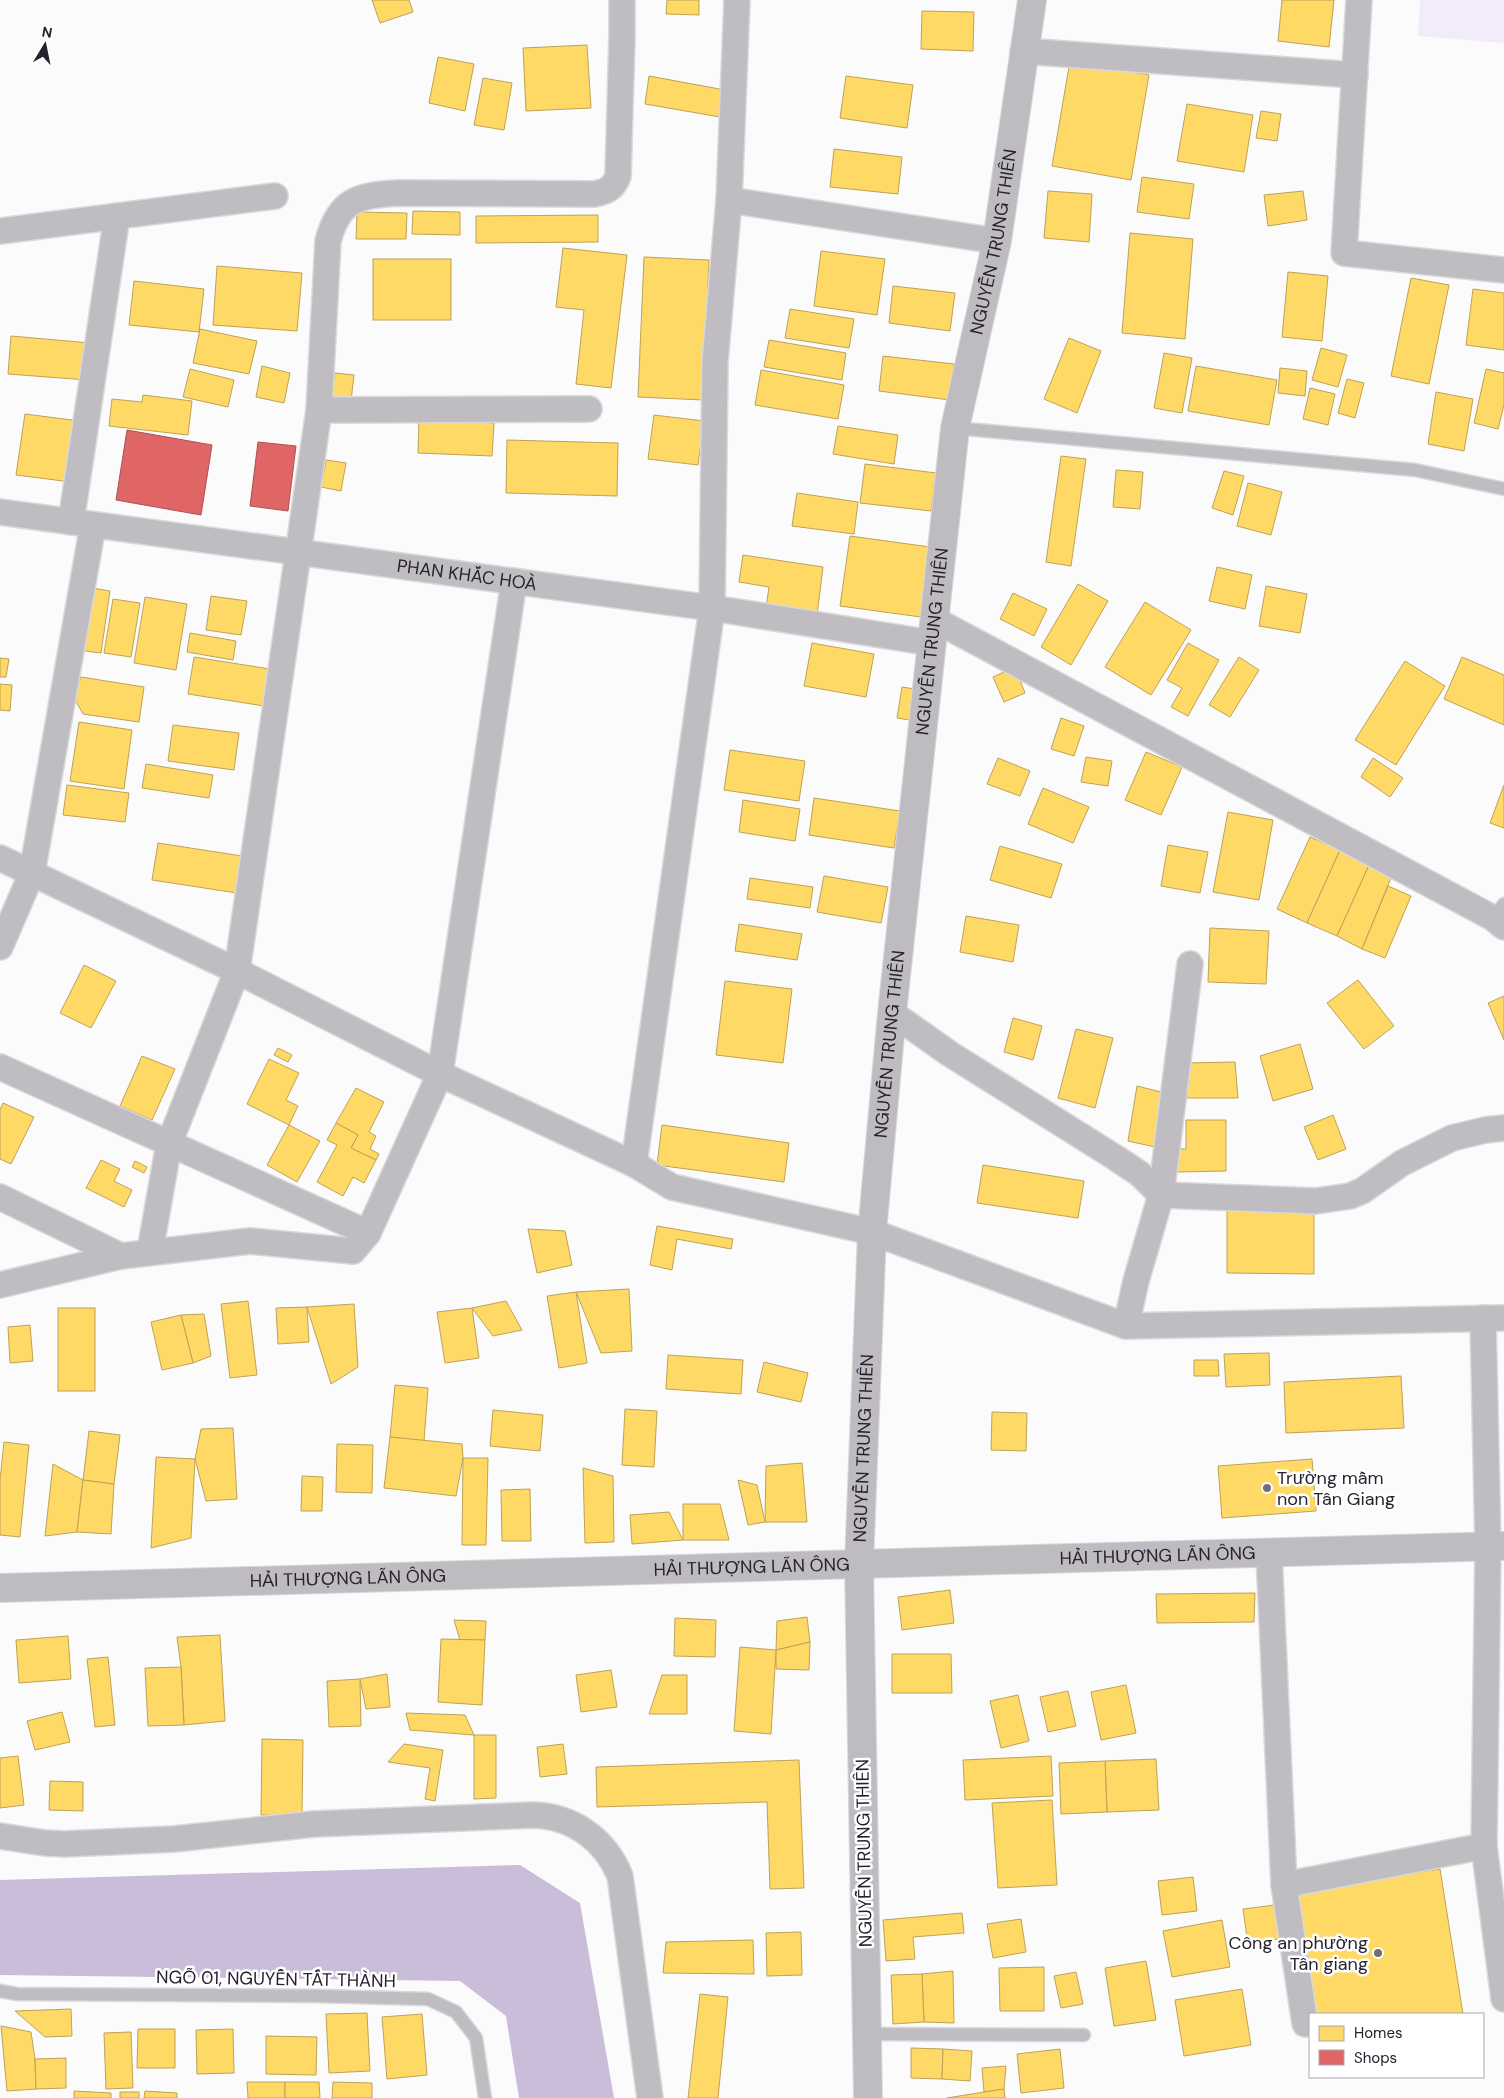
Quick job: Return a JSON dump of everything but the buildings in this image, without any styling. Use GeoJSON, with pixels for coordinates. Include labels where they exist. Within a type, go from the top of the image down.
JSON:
{"type":"FeatureCollection","features":[{"type":"Feature","properties":{"kind":"street"},"geometry":{"type":"LineString","coordinates":[[150,1252],[169,1144],[237,971],[319,410],[328,241],[332,225],[347,205],[369,195],[399,193],[594,194],[607,190],[616,181],[618,176],[622,0]]}},
{"type":"Feature","properties":{"kind":"street"},"geometry":{"type":"LineString","coordinates":[[634,1164],[712,608],[715,362],[729,200],[738,0]]}},
{"type":"Feature","properties":{"kind":"street","name":"NGUYỄN TRUNG THIÊN"},"geometry":{"type":"LineString","coordinates":[[868,2098],[859,1564],[872,1232],[892,1013],[955,428],[997,240],[1023,51],[1032,0]]}},
{"type":"Feature","properties":{"kind":"street"},"geometry":{"type":"LineString","coordinates":[[1360,0],[1344,254],[1504,270]]}},
{"type":"Feature","properties":{"kind":"street"},"geometry":{"type":"LineString","coordinates":[[1023,51],[1355,75]]}},
{"type":"Feature","properties":{"kind":"street"},"geometry":{"type":"LineString","coordinates":[[0,231],[275,196]]}},
{"type":"Feature","properties":{"kind":"street"},"geometry":{"type":"LineString","coordinates":[[729,200],[997,240]]}},
{"type":"Feature","properties":{"kind":"street"},"geometry":{"type":"LineString","coordinates":[[0,947],[32,873],[82,523],[117,216]]}},
{"type":"Feature","properties":{"kind":"street"},"geometry":{"type":"LineString","coordinates":[[319,410],[589,409]]}},
{"type":"Feature","properties":{"kind":"street","name":"PHAN KHẮC HOÀ"},"geometry":{"type":"LineString","coordinates":[[0,512],[712,608],[933,632],[1500,916]]}},
{"type":"Feature","properties":{"kind":"street"},"geometry":{"type":"LineString","coordinates":[[0,1285],[121,1256],[250,1241],[352,1251],[368,1233],[440,1074],[514,581]]}},
{"type":"Feature","properties":{"kind":"street"},"geometry":{"type":"LineString","coordinates":[[0,858],[237,971],[440,1074],[634,1164],[672,1187],[872,1232],[1126,1326],[1494,1318],[1496,1546],[1484,1846],[1504,1999]]}},
{"type":"Feature","properties":{"kind":"street"},"geometry":{"type":"LineString","coordinates":[[1126,1326],[1136,1281],[1162,1195],[1190,964]]}},
{"type":"Feature","properties":{"kind":"street"},"geometry":{"type":"LineString","coordinates":[[892,1013],[950,1054],[1140,1174],[1162,1195],[1316,1201],[1350,1196],[1362,1191],[1402,1163],[1452,1138],[1485,1130],[1504,1128]]}},
{"type":"Feature","properties":{"kind":"street"},"geometry":{"type":"LineString","coordinates":[[0,1067],[368,1233]]}},
{"type":"Feature","properties":{"kind":"street"},"geometry":{"type":"LineString","coordinates":[[0,1197],[121,1256]]}},
{"type":"Feature","properties":{"kind":"street","name":"HẢI THƯỢNG LÃN ÔNG"},"geometry":{"type":"LineString","coordinates":[[0,1588],[1496,1546]]}},
{"type":"Feature","properties":{"kind":"street"},"geometry":{"type":"LineString","coordinates":[[1269,1553],[1284,1885],[1306,2024]]}},
{"type":"Feature","properties":{"kind":"street"},"geometry":{"type":"LineString","coordinates":[[0,1836],[65,1844],[174,1839],[314,1824],[533,1815],[548,1815],[575,1824],[588,1833],[609,1855],[620,1876],[650,2098]]}},
{"type":"Feature","properties":{"kind":"street"},"geometry":{"type":"LineString","coordinates":[[1284,1885],[1484,1846]]}},
{"type":"Feature","properties":{"kind":"lane"},"geometry":{"type":"LineString","coordinates":[[955,428],[1415,470],[1504,489]]}},
{"type":"Feature","properties":{"kind":"lane","name":"NGÕ 01, NGUYỄN TẤT THÀNH"},"geometry":{"type":"LineString","coordinates":[[0,1991],[17,1994],[318,1996],[428,1999],[456,2012],[476,2038],[485,2098]]}},
{"type":"Feature","properties":{"kind":"lane"},"geometry":{"type":"LineString","coordinates":[[868,2034],[1084,2036]]}},
{"type":"Feature","properties":{"kind":"shaded area"},"geometry":{"type":"Polygon","coordinates":[[[1420,0],[1504,0],[1504,43],[1418,36],[1420,0]]]}},
{"type":"Feature","properties":{"kind":"shaded area"},"geometry":{"type":"Polygon","coordinates":[[[520,1865],[580,1903],[614,2098],[519,2098],[506,2016],[460,1981],[0,1975],[0,1880],[520,1865]]]}},
{"type":"Feature","properties":{"kind":"place","name":"Trường mầm non Tân Giang"},"geometry":{"type":"Point","coordinates":[1267,1488]}},
{"type":"Feature","properties":{"kind":"place","name":"Công an phường Tân giang"},"geometry":{"type":"Point","coordinates":[1378,1953]}}]}
